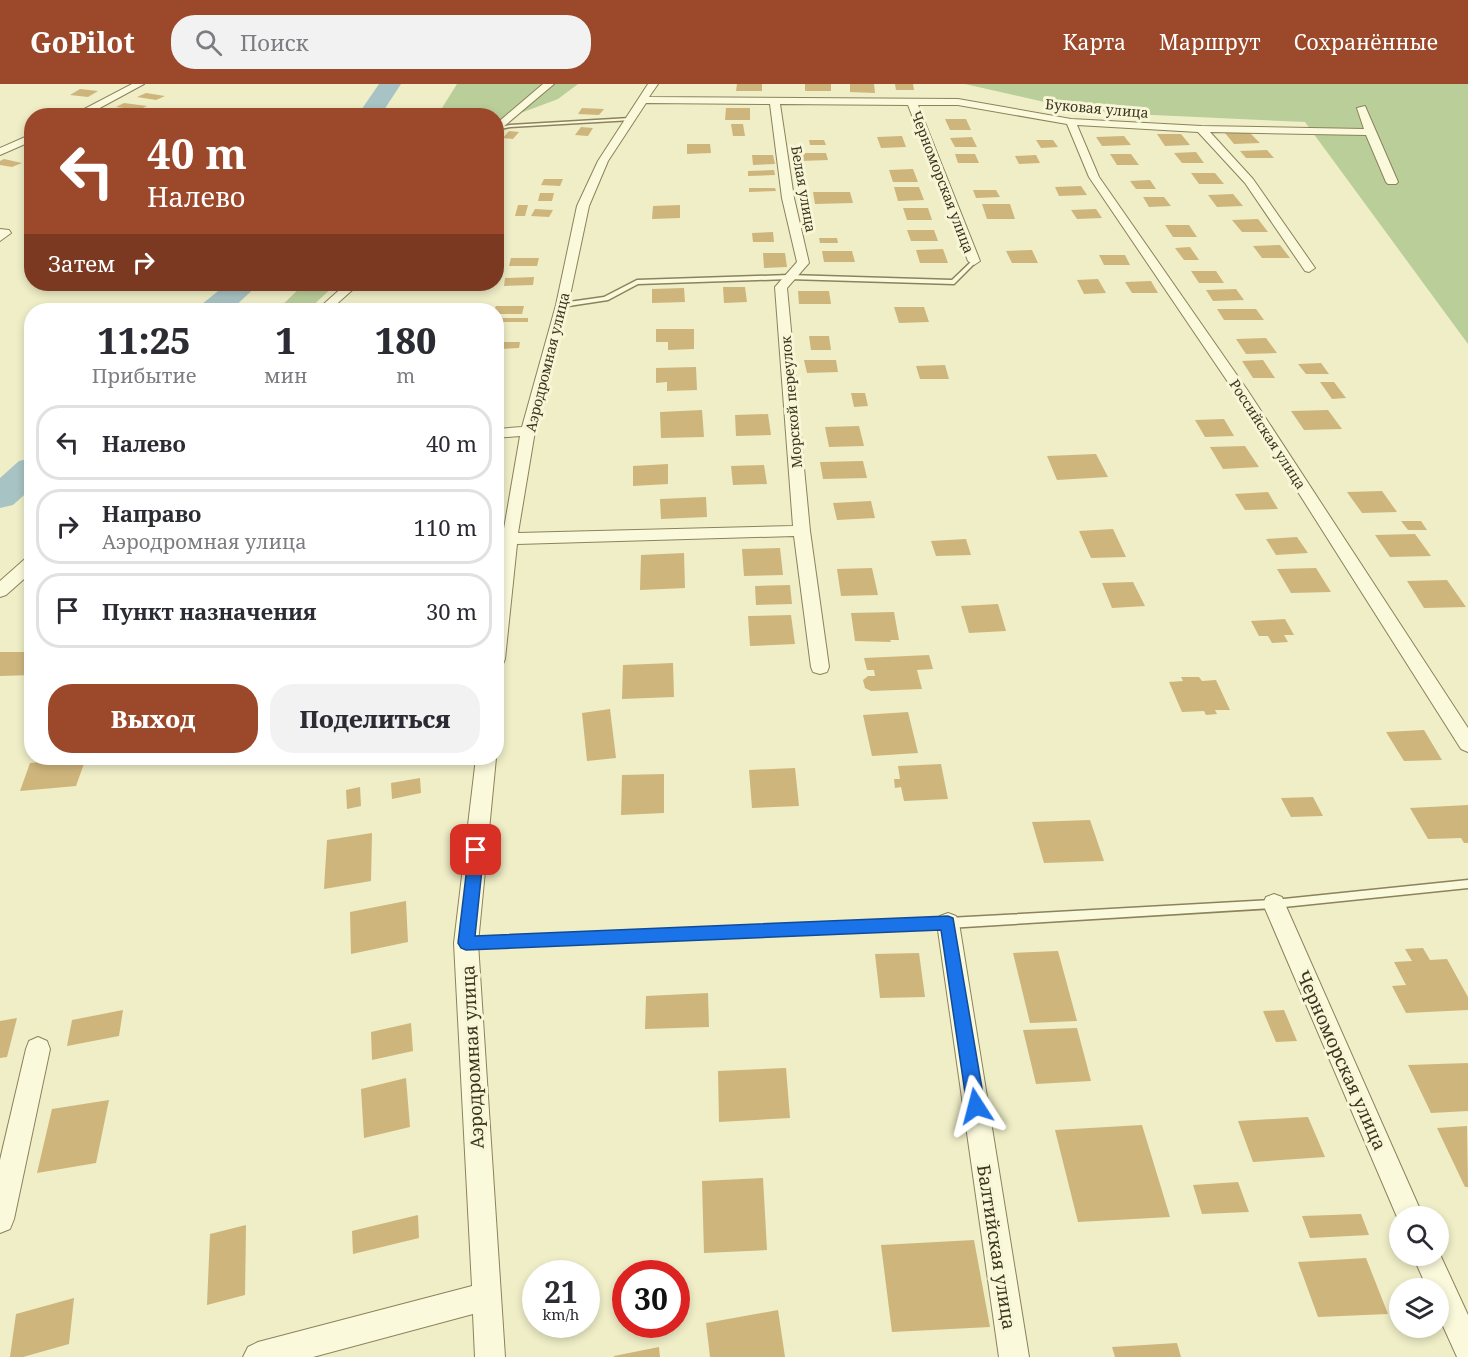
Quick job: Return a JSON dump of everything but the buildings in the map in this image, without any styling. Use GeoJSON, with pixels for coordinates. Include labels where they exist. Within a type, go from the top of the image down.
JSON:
{"type":"FeatureCollection","features":[{"type":"Feature","properties":{"kind":"street"},"geometry":{"type":"LineString","coordinates":[[92,108],[139,84]]}},
{"type":"Feature","properties":{"kind":"street"},"geometry":{"type":"LineString","coordinates":[[504,124],[549,84]]}},
{"type":"Feature","properties":{"kind":"street","name":"Аэродромная улица"},"geometry":{"type":"LineString","coordinates":[[504,585],[509,539],[528,431],[562,305],[583,206],[603,161],[653,84]]}},
{"type":"Feature","properties":{"kind":"street","name":"Буковая улица"},"geometry":{"type":"LineString","coordinates":[[643,100],[958,102],[1071,123],[1201,129],[1370,132]]}},
{"type":"Feature","properties":{"kind":"street","name":"Белая улица"},"geometry":{"type":"LineString","coordinates":[[775,101],[788,198],[802,263],[789,277]]}},
{"type":"Feature","properties":{"kind":"street","name":"Черноморская улица"},"geometry":{"type":"LineString","coordinates":[[912,102],[974,261]]}},
{"type":"Feature","properties":{"kind":"street"},"geometry":{"type":"LineString","coordinates":[[1362,108],[1392,182]]}},
{"type":"Feature","properties":{"kind":"street","name":"Российская улица"},"geometry":{"type":"LineString","coordinates":[[1071,123],[1094,177],[1241,392],[1468,744]]}},
{"type":"Feature","properties":{"kind":"street"},"geometry":{"type":"LineString","coordinates":[[1201,129],[1249,181],[1309,268]]}},
{"type":"Feature","properties":{"kind":"street"},"geometry":{"type":"LineString","coordinates":[[0,152],[24,141]]}},
{"type":"Feature","properties":{"kind":"street","name":"Морской переулок"},"geometry":{"type":"LineString","coordinates":[[789,277],[780,287],[802,531]]}},
{"type":"Feature","properties":{"kind":"street"},"geometry":{"type":"LineString","coordinates":[[331,303],[345,291]]}},
{"type":"Feature","properties":{"kind":"street"},"geometry":{"type":"LineString","coordinates":[[504,433],[528,431]]}},
{"type":"Feature","properties":{"kind":"street"},"geometry":{"type":"LineString","coordinates":[[509,539],[802,531],[820,667]]}},
{"type":"Feature","properties":{"kind":"street"},"geometry":{"type":"LineString","coordinates":[[0,591],[24,569]]}},
{"type":"Feature","properties":{"kind":"street","name":"Аэродромная улица"},"geometry":{"type":"LineString","coordinates":[[485,765],[466,943],[490,1357]]}},
{"type":"Feature","properties":{"kind":"street","name":"Черноморская улица"},"geometry":{"type":"LineString","coordinates":[[1274,904],[1406,1206]]}},
{"type":"Feature","properties":{"kind":"street","name":"Балтийская улица"},"geometry":{"type":"LineString","coordinates":[[948,923],[1014,1357]]}},
{"type":"Feature","properties":{"kind":"street"},"geometry":{"type":"LineString","coordinates":[[0,1219],[38,1049]]}},
{"type":"Feature","properties":{"kind":"street"},"geometry":{"type":"LineString","coordinates":[[1431,1266],[1468,1349]]}},
{"type":"Feature","properties":{"kind":"street"},"geometry":{"type":"LineString","coordinates":[[258,1357],[485,1297]]}},
{"type":"Feature","properties":{"kind":"lane"},"geometry":{"type":"LineString","coordinates":[[504,128],[630,119]]}},
{"type":"Feature","properties":{"kind":"lane"},"geometry":{"type":"LineString","coordinates":[[562,305],[606,299],[637,282],[789,277],[954,282],[974,261]]}},
{"type":"Feature","properties":{"kind":"lane"},"geometry":{"type":"LineString","coordinates":[[466,943],[948,923],[1274,904],[1468,884]]}},
{"type":"Feature","properties":{"kind":"green space"},"geometry":{"type":"Polygon","coordinates":[[[457,84],[578,84],[558,99],[504,119],[504,108],[442,108],[457,84]]]}},
{"type":"Feature","properties":{"kind":"green space"},"geometry":{"type":"Polygon","coordinates":[[[965,84],[1468,84],[1468,344],[1305,122],[1131,114],[1075,109],[965,84]]]}},
{"type":"Feature","properties":{"kind":"green space"},"geometry":{"type":"Polygon","coordinates":[[[297,291],[328,291],[316,303],[284,303],[297,291]]]}},
{"type":"Feature","properties":{"kind":"waterway"},"geometry":{"type":"LineString","coordinates":[[374,108],[390,84]]}},
{"type":"Feature","properties":{"kind":"waterway"},"geometry":{"type":"LineString","coordinates":[[221,303],[236,291]]}},
{"type":"Feature","properties":{"kind":"waterway"},"geometry":{"type":"LineString","coordinates":[[0,497],[24,476]]}},
{"type":"Feature","properties":{"kind":"route"},"geometry":{"type":"LineString","coordinates":[[476,850],[466,943],[948,923],[976,1106]]}}]}
